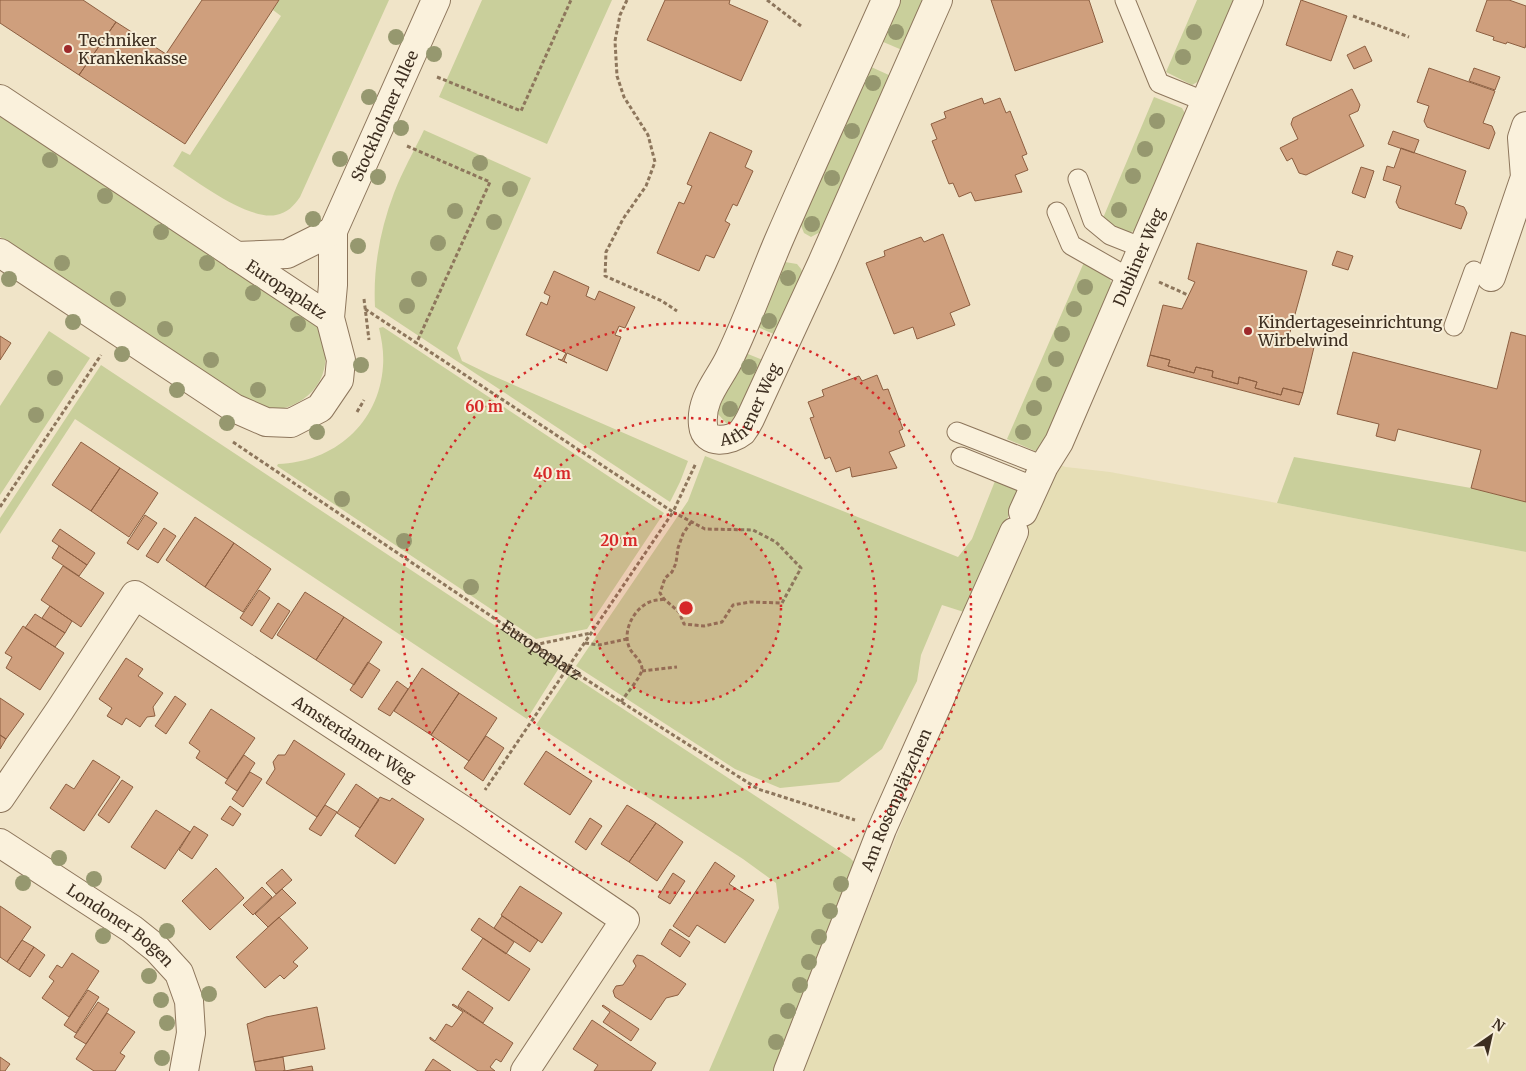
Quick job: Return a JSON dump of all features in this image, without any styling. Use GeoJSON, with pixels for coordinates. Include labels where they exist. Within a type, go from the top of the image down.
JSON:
{"type":"FeatureCollection","features":[{"type":"Feature","properties":{"kind":"street","name":"Stockholmer Allee"},"geometry":{"type":"LineString","coordinates":[[330,318],[334,284],[333,231],[436,0]]}},
{"type":"Feature","properties":{"kind":"street","name":"Athener Weg"},"geometry":{"type":"LineString","coordinates":[[886,0],[778,241],[730,358],[710,391],[703,410],[703,428],[709,437],[721,441],[732,438],[743,431],[750,419],[822,263],[938,0]]}},
{"type":"Feature","properties":{"kind":"street","name":"Dubliner Weg"},"geometry":{"type":"LineString","coordinates":[[1018,522],[1039,476],[1059,442],[1249,0]]}},
{"type":"Feature","properties":{"kind":"street","name":"Europaplatz"},"geometry":{"type":"LineString","coordinates":[[0,99],[330,318],[341,360],[339,380],[320,408],[291,423],[266,422],[234,408],[0,253]]}},
{"type":"Feature","properties":{"kind":"street"},"geometry":{"type":"LineString","coordinates":[[1482,274],[1525,177],[1522,138],[1526,126]]}},
{"type":"Feature","properties":{"kind":"street"},"geometry":{"type":"LineString","coordinates":[[236,256],[287,254],[333,231]]}},
{"type":"Feature","properties":{"kind":"street","name":"Am Rosenplätzchen"},"geometry":{"type":"LineString","coordinates":[[788,1071],[882,829],[1018,522]]}},
{"type":"Feature","properties":{"kind":"street","name":"Amsterdamer Weg"},"geometry":{"type":"LineString","coordinates":[[0,798],[135,594],[626,920],[525,1071]]}},
{"type":"Feature","properties":{"kind":"street","name":"Londoner Bogen"},"geometry":{"type":"LineString","coordinates":[[0,843],[132,929],[157,950],[179,973],[189,1001],[191,1033],[184,1071]]}},
{"type":"Feature","properties":{"kind":"lane"},"geometry":{"type":"LineString","coordinates":[[1125,0],[1159,83],[1206,102]]}},
{"type":"Feature","properties":{"kind":"lane"},"geometry":{"type":"LineString","coordinates":[[1078,179],[1093,222],[1110,235],[1143,248]]}},
{"type":"Feature","properties":{"kind":"lane"},"geometry":{"type":"LineString","coordinates":[[1057,212],[1071,245],[1129,278]]}},
{"type":"Feature","properties":{"kind":"lane"},"geometry":{"type":"LineString","coordinates":[[1454,326],[1482,274]]}},
{"type":"Feature","properties":{"kind":"lane"},"geometry":{"type":"LineString","coordinates":[[957,432],[1039,476]]}},
{"type":"Feature","properties":{"kind":"lane"},"geometry":{"type":"LineString","coordinates":[[961,457],[1039,476]]}},
{"type":"Feature","properties":{"kind":"path"},"geometry":{"type":"LineString","coordinates":[[437,77],[521,111],[570,0]]}},
{"type":"Feature","properties":{"kind":"path"},"geometry":{"type":"LineString","coordinates":[[627,0],[620,15],[616,42],[617,76],[624,97],[648,135],[655,162],[646,186],[623,218],[606,252],[605,276],[662,301],[677,311]]}},
{"type":"Feature","properties":{"kind":"path"},"geometry":{"type":"LineString","coordinates":[[766,0],[801,26]]}},
{"type":"Feature","properties":{"kind":"path"},"geometry":{"type":"LineString","coordinates":[[1353,16],[1409,37]]}},
{"type":"Feature","properties":{"kind":"path"},"geometry":{"type":"LineString","coordinates":[[407,146],[490,182],[416,344]]}},
{"type":"Feature","properties":{"kind":"path"},"geometry":{"type":"LineString","coordinates":[[365,309],[673,512],[705,529],[753,530],[776,542],[801,568],[782,602],[750,602],[733,605],[722,622],[704,626],[684,624],[679,612],[660,593],[665,578],[672,572],[676,563],[678,548],[683,534],[691,522]]}},
{"type":"Feature","properties":{"kind":"path"},"geometry":{"type":"LineString","coordinates":[[0,507],[101,355]]}},
{"type":"Feature","properties":{"kind":"path"},"geometry":{"type":"LineString","coordinates":[[469,814],[673,512],[709,437]]}},
{"type":"Feature","properties":{"kind":"path","name":"Europaplatz"},"geometry":{"type":"LineString","coordinates":[[229,440],[533,645],[758,789],[882,829]]}},
{"type":"Feature","properties":{"kind":"path"},"geometry":{"type":"LineString","coordinates":[[622,702],[642,671],[642,664],[630,648],[627,640],[630,621],[638,610],[651,601],[664,599]]}},
{"type":"Feature","properties":{"kind":"path"},"geometry":{"type":"LineString","coordinates":[[533,645],[592,632]]}},
{"type":"Feature","properties":{"kind":"path"},"geometry":{"type":"LineString","coordinates":[[585,643],[599,645],[627,640]]}},
{"type":"Feature","properties":{"kind":"path"},"geometry":{"type":"LineString","coordinates":[[642,671],[677,667]]}},
{"type":"Feature","properties":{"kind":"shaded area"},"geometry":{"type":"Polygon","coordinates":[[[1056,464],[1066,467],[1110,472],[1277,503],[1526,552],[1526,1071],[802,1071],[897,835],[1023,536],[1056,464]]]}},
{"type":"Feature","properties":{"kind":"green space"},"geometry":{"type":"Polygon","coordinates":[[[279,0],[389,0],[300,197],[284,213],[265,215],[238,206],[209,190],[173,166],[182,151],[190,155],[281,16],[273,10],[279,0]]]}},
{"type":"Feature","properties":{"kind":"green space"},"geometry":{"type":"Polygon","coordinates":[[[482,0],[612,0],[547,144],[439,97],[482,0]]]}},
{"type":"Feature","properties":{"kind":"green space"},"geometry":{"type":"Polygon","coordinates":[[[898,0],[924,0],[902,50],[881,41],[898,0]]]}},
{"type":"Feature","properties":{"kind":"green space"},"geometry":{"type":"Polygon","coordinates":[[[1197,0],[1235,0],[1201,80],[1192,85],[1166,72],[1197,0]]]}},
{"type":"Feature","properties":{"kind":"green space"},"geometry":{"type":"Polygon","coordinates":[[[869,66],[891,76],[822,231],[811,237],[804,233],[800,223],[869,66]]]}},
{"type":"Feature","properties":{"kind":"green space"},"geometry":{"type":"Polygon","coordinates":[[[1154,97],[1182,108],[1187,117],[1137,230],[1128,233],[1108,224],[1103,218],[1154,97]]]}},
{"type":"Feature","properties":{"kind":"green space"},"geometry":{"type":"Polygon","coordinates":[[[0,109],[309,313],[321,332],[325,351],[324,370],[321,379],[310,394],[298,402],[281,409],[262,407],[240,396],[0,237],[0,109]]]}},
{"type":"Feature","properties":{"kind":"green space"},"geometry":{"type":"Polygon","coordinates":[[[424,130],[531,178],[457,348],[462,361],[688,461],[670,502],[375,307],[376,264],[385,221],[397,185],[424,130]]]}},
{"type":"Feature","properties":{"kind":"green space"},"geometry":{"type":"Polygon","coordinates":[[[1085,260],[1108,274],[1112,285],[1043,447],[1035,451],[1007,439],[1085,260]]]}},
{"type":"Feature","properties":{"kind":"green space"},"geometry":{"type":"Polygon","coordinates":[[[785,262],[797,264],[803,274],[776,335],[755,326],[781,266],[785,262]]]}},
{"type":"Feature","properties":{"kind":"green space"},"geometry":{"type":"Polygon","coordinates":[[[383,327],[664,513],[587,629],[536,639],[277,466],[278,464],[298,462],[317,456],[335,447],[350,436],[363,422],[373,406],[380,387],[383,356],[379,328],[383,327]]]}},
{"type":"Feature","properties":{"kind":"green space"},"geometry":{"type":"Polygon","coordinates":[[[49,331],[90,358],[0,495],[0,406],[49,331]]]}},
{"type":"Feature","properties":{"kind":"green space"},"geometry":{"type":"Polygon","coordinates":[[[743,352],[765,361],[741,418],[732,424],[726,423],[718,414],[719,408],[743,352]]]}},
{"type":"Feature","properties":{"kind":"green space"},"geometry":{"type":"Polygon","coordinates":[[[101,365],[559,668],[527,719],[75,419],[0,534],[0,518],[101,365]]]}},
{"type":"Feature","properties":{"kind":"green space"},"geometry":{"type":"Polygon","coordinates":[[[705,456],[958,557],[972,539],[995,481],[1019,491],[967,613],[942,605],[921,655],[917,681],[882,749],[839,782],[780,788],[735,769],[576,666],[688,501],[705,456]]]}},
{"type":"Feature","properties":{"kind":"green space"},"geometry":{"type":"Polygon","coordinates":[[[1294,457],[1471,488],[1526,502],[1526,552],[1277,503],[1294,457]]]}},
{"type":"Feature","properties":{"kind":"green space"},"geometry":{"type":"Polygon","coordinates":[[[570,674],[850,858],[860,868],[777,1071],[709,1071],[779,908],[776,883],[743,859],[536,725],[570,674]]]}},
{"type":"Feature","properties":{"kind":"building","name":"Techniker Krankenkasse"},"geometry":{"type":"Polygon","coordinates":[[[0,0],[83,0],[116,22],[79,75],[0,23],[0,0]]]}},
{"type":"Feature","properties":{"kind":"building"},"geometry":{"type":"Polygon","coordinates":[[[202,0],[279,0],[185,144],[79,75],[116,22],[166,54],[202,0]]]}},
{"type":"Feature","properties":{"kind":"building"},"geometry":{"type":"Polygon","coordinates":[[[665,0],[730,0],[729,4],[768,21],[741,81],[647,40],[665,0]]]}},
{"type":"Feature","properties":{"kind":"building"},"geometry":{"type":"Polygon","coordinates":[[[991,0],[1089,0],[1103,42],[1015,71],[991,0]]]}},
{"type":"Feature","properties":{"kind":"building"},"geometry":{"type":"Polygon","coordinates":[[[1301,0],[1347,16],[1331,61],[1286,45],[1301,0]]]}},
{"type":"Feature","properties":{"kind":"building"},"geometry":{"type":"Polygon","coordinates":[[[1487,0],[1509,0],[1526,6],[1525,48],[1493,40],[1494,37],[1476,31],[1487,0]]]}},
{"type":"Feature","properties":{"kind":"building"},"geometry":{"type":"Polygon","coordinates":[[[1365,46],[1372,61],[1354,69],[1347,55],[1365,46]]]}},
{"type":"Feature","properties":{"kind":"building"},"geometry":{"type":"Polygon","coordinates":[[[1429,68],[1495,91],[1483,123],[1492,126],[1495,133],[1489,149],[1427,127],[1424,121],[1429,106],[1417,102],[1429,68]]]}},
{"type":"Feature","properties":{"kind":"building"},"geometry":{"type":"Polygon","coordinates":[[[1474,68],[1500,77],[1495,90],[1469,81],[1474,68]]]}},
{"type":"Feature","properties":{"kind":"building"},"geometry":{"type":"Polygon","coordinates":[[[1352,89],[1360,105],[1358,111],[1349,115],[1364,146],[1306,175],[1299,173],[1292,158],[1287,161],[1280,148],[1298,139],[1291,124],[1293,118],[1352,89]]]}},
{"type":"Feature","properties":{"kind":"building"},"geometry":{"type":"Polygon","coordinates":[[[982,98],[984,104],[1000,98],[1006,113],[1010,111],[1027,154],[1022,156],[1028,170],[1015,175],[1022,192],[975,201],[971,192],[959,197],[953,183],[949,184],[932,141],[937,139],[931,124],[946,118],[944,112],[982,98]]]}},
{"type":"Feature","properties":{"kind":"building"},"geometry":{"type":"Polygon","coordinates":[[[1393,131],[1419,140],[1414,153],[1388,144],[1393,131]]]}},
{"type":"Feature","properties":{"kind":"building"},"geometry":{"type":"Polygon","coordinates":[[[710,132],[752,151],[745,167],[753,171],[737,206],[733,204],[725,221],[730,224],[714,258],[706,255],[699,271],[657,253],[679,202],[684,204],[692,186],[687,184],[710,132]]]}},
{"type":"Feature","properties":{"kind":"building"},"geometry":{"type":"Polygon","coordinates":[[[1401,148],[1466,171],[1455,204],[1464,207],[1467,213],[1461,229],[1399,208],[1396,202],[1401,186],[1383,180],[1387,166],[1394,168],[1401,148]]]}},
{"type":"Feature","properties":{"kind":"building"},"geometry":{"type":"Polygon","coordinates":[[[1361,167],[1374,171],[1365,198],[1352,193],[1361,167]]]}},
{"type":"Feature","properties":{"kind":"building"},"geometry":{"type":"Polygon","coordinates":[[[943,234],[970,305],[950,313],[955,325],[917,339],[913,327],[894,334],[866,263],[885,256],[884,251],[921,237],[924,242],[943,234]]]}},
{"type":"Feature","properties":{"kind":"building"},"geometry":{"type":"Polygon","coordinates":[[[1197,243],[1307,271],[1289,336],[1315,343],[1303,393],[1283,388],[1281,395],[1255,388],[1257,382],[1239,377],[1238,384],[1212,377],[1213,371],[1196,367],[1194,373],[1168,366],[1170,360],[1150,355],[1163,305],[1182,309],[1195,282],[1188,279],[1197,243]]]}},
{"type":"Feature","properties":{"kind":"building"},"geometry":{"type":"Polygon","coordinates":[[[1337,251],[1353,256],[1348,270],[1332,265],[1337,251]]]}},
{"type":"Feature","properties":{"kind":"building"},"geometry":{"type":"Polygon","coordinates":[[[554,271],[589,287],[586,296],[595,300],[599,291],[635,307],[625,328],[619,326],[615,335],[621,337],[607,371],[567,353],[564,361],[567,363],[558,359],[562,360],[566,353],[526,335],[541,302],[547,305],[550,296],[544,293],[554,271]]]}},
{"type":"Feature","properties":{"kind":"building"},"geometry":{"type":"Polygon","coordinates":[[[1511,332],[1526,336],[1526,502],[1471,488],[1481,450],[1398,429],[1395,441],[1376,436],[1379,424],[1337,414],[1353,352],[1497,389],[1511,332]]]}},
{"type":"Feature","properties":{"kind":"building"},"geometry":{"type":"Polygon","coordinates":[[[0,336],[11,343],[0,360],[0,336]]]}},
{"type":"Feature","properties":{"kind":"building"},"geometry":{"type":"Polygon","coordinates":[[[1150,355],[1170,360],[1168,366],[1194,373],[1196,367],[1213,371],[1212,377],[1238,384],[1239,377],[1257,382],[1255,388],[1281,395],[1283,388],[1303,393],[1299,405],[1147,366],[1150,355]]]}},
{"type":"Feature","properties":{"kind":"building"},"geometry":{"type":"Polygon","coordinates":[[[877,375],[883,390],[888,389],[903,429],[899,431],[905,446],[889,452],[897,468],[852,477],[850,467],[836,472],[830,457],[825,459],[810,418],[814,417],[808,402],[824,396],[822,390],[859,376],[862,381],[877,375]]]}},
{"type":"Feature","properties":{"kind":"building"},"geometry":{"type":"Polygon","coordinates":[[[81,442],[120,468],[91,511],[52,485],[81,442]]]}},
{"type":"Feature","properties":{"kind":"building"},"geometry":{"type":"Polygon","coordinates":[[[120,468],[158,493],[129,537],[91,511],[120,468]]]}},
{"type":"Feature","properties":{"kind":"building"},"geometry":{"type":"Polygon","coordinates":[[[145,515],[157,523],[138,550],[127,543],[145,515]]]}},
{"type":"Feature","properties":{"kind":"building"},"geometry":{"type":"Polygon","coordinates":[[[195,517],[234,543],[205,587],[166,560],[195,517]]]}},
{"type":"Feature","properties":{"kind":"building"},"geometry":{"type":"Polygon","coordinates":[[[164,528],[176,536],[158,563],[146,556],[164,528]]]}},
{"type":"Feature","properties":{"kind":"building"},"geometry":{"type":"Polygon","coordinates":[[[60,529],[95,553],[87,565],[52,541],[60,529]]]}},
{"type":"Feature","properties":{"kind":"building"},"geometry":{"type":"Polygon","coordinates":[[[234,543],[271,569],[243,612],[205,587],[234,543]]]}},
{"type":"Feature","properties":{"kind":"building"},"geometry":{"type":"Polygon","coordinates":[[[59,546],[87,565],[79,576],[52,558],[59,546]]]}},
{"type":"Feature","properties":{"kind":"building"},"geometry":{"type":"Polygon","coordinates":[[[63,566],[104,593],[81,627],[41,600],[63,566]]]}},
{"type":"Feature","properties":{"kind":"building"},"geometry":{"type":"Polygon","coordinates":[[[259,590],[270,598],[252,626],[240,618],[259,590]]]}},
{"type":"Feature","properties":{"kind":"building"},"geometry":{"type":"Polygon","coordinates":[[[305,592],[344,617],[316,660],[277,635],[305,592]]]}},
{"type":"Feature","properties":{"kind":"building"},"geometry":{"type":"Polygon","coordinates":[[[278,603],[290,611],[272,639],[260,631],[278,603]]]}},
{"type":"Feature","properties":{"kind":"building"},"geometry":{"type":"Polygon","coordinates":[[[50,606],[72,621],[65,633],[42,618],[50,606]]]}},
{"type":"Feature","properties":{"kind":"building"},"geometry":{"type":"Polygon","coordinates":[[[35,614],[65,633],[55,647],[25,628],[35,614]]]}},
{"type":"Feature","properties":{"kind":"building"},"geometry":{"type":"Polygon","coordinates":[[[344,617],[382,642],[354,685],[316,660],[344,617]]]}},
{"type":"Feature","properties":{"kind":"building"},"geometry":{"type":"Polygon","coordinates":[[[23,626],[64,653],[40,690],[6,668],[12,657],[5,653],[23,626]]]}},
{"type":"Feature","properties":{"kind":"building"},"geometry":{"type":"Polygon","coordinates":[[[126,658],[143,669],[138,676],[163,693],[153,707],[155,716],[147,717],[140,727],[126,718],[122,725],[107,716],[112,708],[99,699],[126,658]]]}},
{"type":"Feature","properties":{"kind":"building"},"geometry":{"type":"Polygon","coordinates":[[[368,662],[380,670],[362,698],[350,690],[368,662]]]}},
{"type":"Feature","properties":{"kind":"building"},"geometry":{"type":"Polygon","coordinates":[[[422,668],[459,693],[431,735],[394,711],[422,668]]]}},
{"type":"Feature","properties":{"kind":"building"},"geometry":{"type":"Polygon","coordinates":[[[397,681],[408,689],[390,716],[378,709],[397,681]]]}},
{"type":"Feature","properties":{"kind":"building"},"geometry":{"type":"Polygon","coordinates":[[[459,693],[497,718],[469,761],[431,735],[459,693]]]}},
{"type":"Feature","properties":{"kind":"building"},"geometry":{"type":"Polygon","coordinates":[[[175,696],[186,704],[166,734],[155,726],[175,696]]]}},
{"type":"Feature","properties":{"kind":"building"},"geometry":{"type":"Polygon","coordinates":[[[0,698],[24,714],[6,739],[0,735],[0,698]]]}},
{"type":"Feature","properties":{"kind":"building"},"geometry":{"type":"Polygon","coordinates":[[[211,709],[255,738],[227,779],[196,758],[200,751],[189,743],[211,709]]]}},
{"type":"Feature","properties":{"kind":"building"},"geometry":{"type":"Polygon","coordinates":[[[0,735],[6,739],[0,749],[0,735]]]}},
{"type":"Feature","properties":{"kind":"building"},"geometry":{"type":"Polygon","coordinates":[[[486,736],[504,748],[483,781],[464,768],[486,736]]]}},
{"type":"Feature","properties":{"kind":"building"},"geometry":{"type":"Polygon","coordinates":[[[294,740],[345,774],[317,817],[266,783],[275,769],[273,762],[278,755],[285,755],[294,740]]]}},
{"type":"Feature","properties":{"kind":"building"},"geometry":{"type":"Polygon","coordinates":[[[546,751],[592,781],[570,815],[524,784],[546,751]]]}},
{"type":"Feature","properties":{"kind":"building"},"geometry":{"type":"Polygon","coordinates":[[[244,755],[255,763],[237,791],[225,783],[244,755]]]}},
{"type":"Feature","properties":{"kind":"building"},"geometry":{"type":"Polygon","coordinates":[[[93,760],[120,777],[84,831],[50,808],[66,784],[74,789],[93,760]]]}},
{"type":"Feature","properties":{"kind":"building"},"geometry":{"type":"Polygon","coordinates":[[[250,772],[262,779],[243,807],[232,799],[250,772]]]}},
{"type":"Feature","properties":{"kind":"building"},"geometry":{"type":"Polygon","coordinates":[[[122,780],[133,787],[109,823],[98,815],[122,780]]]}},
{"type":"Feature","properties":{"kind":"building"},"geometry":{"type":"Polygon","coordinates":[[[356,784],[379,800],[360,828],[337,813],[356,784]]]}},
{"type":"Feature","properties":{"kind":"building"},"geometry":{"type":"Polygon","coordinates":[[[380,797],[390,801],[392,798],[424,819],[395,864],[355,836],[380,797]]]}},
{"type":"Feature","properties":{"kind":"building"},"geometry":{"type":"Polygon","coordinates":[[[325,805],[337,812],[321,836],[309,829],[325,805]]]}},
{"type":"Feature","properties":{"kind":"building"},"geometry":{"type":"Polygon","coordinates":[[[627,805],[656,823],[629,862],[601,844],[627,805]]]}},
{"type":"Feature","properties":{"kind":"building"},"geometry":{"type":"Polygon","coordinates":[[[230,806],[241,814],[233,826],[221,819],[230,806]]]}},
{"type":"Feature","properties":{"kind":"building"},"geometry":{"type":"Polygon","coordinates":[[[156,810],[190,832],[165,869],[131,847],[156,810]]]}},
{"type":"Feature","properties":{"kind":"building"},"geometry":{"type":"Polygon","coordinates":[[[590,818],[602,826],[586,850],[575,842],[590,818]]]}},
{"type":"Feature","properties":{"kind":"building"},"geometry":{"type":"Polygon","coordinates":[[[656,823],[683,842],[657,881],[629,862],[656,823]]]}},
{"type":"Feature","properties":{"kind":"building"},"geometry":{"type":"Polygon","coordinates":[[[194,826],[208,835],[192,859],[179,850],[194,826]]]}},
{"type":"Feature","properties":{"kind":"building"},"geometry":{"type":"Polygon","coordinates":[[[715,862],[735,876],[729,884],[754,900],[725,943],[697,925],[689,937],[673,926],[715,862]]]}},
{"type":"Feature","properties":{"kind":"building"},"geometry":{"type":"Polygon","coordinates":[[[216,868],[244,898],[210,930],[182,901],[216,868]]]}},
{"type":"Feature","properties":{"kind":"building"},"geometry":{"type":"Polygon","coordinates":[[[282,869],[292,880],[276,894],[266,883],[282,869]]]}},
{"type":"Feature","properties":{"kind":"building"},"geometry":{"type":"Polygon","coordinates":[[[673,873],[685,881],[670,904],[658,897],[673,873]]]}},
{"type":"Feature","properties":{"kind":"building"},"geometry":{"type":"Polygon","coordinates":[[[520,886],[562,913],[542,943],[501,915],[520,886]]]}},
{"type":"Feature","properties":{"kind":"building"},"geometry":{"type":"Polygon","coordinates":[[[262,887],[272,897],[253,915],[243,905],[262,887]]]}},
{"type":"Feature","properties":{"kind":"building"},"geometry":{"type":"Polygon","coordinates":[[[282,889],[296,903],[268,927],[255,914],[282,889]]]}},
{"type":"Feature","properties":{"kind":"building"},"geometry":{"type":"Polygon","coordinates":[[[0,906],[31,927],[7,962],[0,957],[0,906]]]}},
{"type":"Feature","properties":{"kind":"building"},"geometry":{"type":"Polygon","coordinates":[[[502,916],[538,940],[530,952],[494,928],[502,916]]]}},
{"type":"Feature","properties":{"kind":"building"},"geometry":{"type":"Polygon","coordinates":[[[279,917],[308,948],[293,962],[298,966],[284,979],[280,975],[265,988],[236,957],[279,917]]]}},
{"type":"Feature","properties":{"kind":"building"},"geometry":{"type":"Polygon","coordinates":[[[479,918],[514,942],[506,954],[471,930],[479,918]]]}},
{"type":"Feature","properties":{"kind":"building"},"geometry":{"type":"Polygon","coordinates":[[[670,929],[690,942],[680,957],[661,944],[670,929]]]}},
{"type":"Feature","properties":{"kind":"building"},"geometry":{"type":"Polygon","coordinates":[[[483,938],[530,969],[509,1001],[462,969],[483,938]]]}},
{"type":"Feature","properties":{"kind":"building"},"geometry":{"type":"Polygon","coordinates":[[[22,940],[34,947],[19,970],[7,962],[22,940]]]}},
{"type":"Feature","properties":{"kind":"building"},"geometry":{"type":"Polygon","coordinates":[[[34,947],[45,955],[30,977],[19,970],[34,947]]]}},
{"type":"Feature","properties":{"kind":"building"},"geometry":{"type":"Polygon","coordinates":[[[72,953],[99,971],[69,1017],[42,998],[54,981],[49,977],[57,965],[62,968],[72,953]]]}},
{"type":"Feature","properties":{"kind":"building"},"geometry":{"type":"Polygon","coordinates":[[[637,955],[643,956],[686,984],[678,995],[666,998],[651,1020],[615,997],[613,991],[616,986],[623,985],[636,966],[633,961],[637,955]]]}},
{"type":"Feature","properties":{"kind":"building"},"geometry":{"type":"Polygon","coordinates":[[[88,990],[99,997],[76,1033],[64,1025],[88,990]]]}},
{"type":"Feature","properties":{"kind":"building"},"geometry":{"type":"Polygon","coordinates":[[[468,991],[493,1008],[483,1023],[458,1006],[468,991]]]}},
{"type":"Feature","properties":{"kind":"building"},"geometry":{"type":"Polygon","coordinates":[[[98,1002],[109,1009],[86,1044],[74,1037],[98,1002]]]}},
{"type":"Feature","properties":{"kind":"building"},"geometry":{"type":"Polygon","coordinates":[[[453,1004],[513,1043],[501,1062],[496,1059],[490,1067],[495,1071],[478,1071],[430,1039],[430,1037],[435,1041],[446,1024],[452,1027],[463,1012],[453,1004]]]}},
{"type":"Feature","properties":{"kind":"building"},"geometry":{"type":"Polygon","coordinates":[[[603,1005],[639,1029],[631,1041],[603,1022],[610,1012],[603,1005]]]}},
{"type":"Feature","properties":{"kind":"building"},"geometry":{"type":"Polygon","coordinates":[[[317,1007],[325,1049],[254,1062],[247,1024],[266,1017],[317,1007]]]}},
{"type":"Feature","properties":{"kind":"building"},"geometry":{"type":"Polygon","coordinates":[[[107,1013],[135,1032],[120,1053],[125,1056],[115,1071],[94,1071],[76,1059],[107,1013]]]}},
{"type":"Feature","properties":{"kind":"building"},"geometry":{"type":"Polygon","coordinates":[[[592,1020],[656,1063],[651,1071],[594,1071],[598,1065],[573,1049],[592,1020]]]}},
{"type":"Feature","properties":{"kind":"building"},"geometry":{"type":"Polygon","coordinates":[[[0,1057],[10,1064],[5,1071],[0,1071],[0,1057]]]}},
{"type":"Feature","properties":{"kind":"building"},"geometry":{"type":"Polygon","coordinates":[[[283,1057],[285,1071],[256,1071],[254,1062],[283,1057]]]}},
{"type":"Feature","properties":{"kind":"building"},"geometry":{"type":"Polygon","coordinates":[[[433,1059],[451,1071],[425,1071],[433,1059]]]}},
{"type":"Feature","properties":{"kind":"building"},"geometry":{"type":"Polygon","coordinates":[[[312,1066],[313,1071],[285,1071],[312,1066]]]}},
{"type":"Feature","properties":{"kind":"place","name":"Techniker Krankenkasse"},"geometry":{"type":"Point","coordinates":[68,49]}},
{"type":"Feature","properties":{"kind":"place","name":"Kindertageseinrichtung Wirbelwind"},"geometry":{"type":"Point","coordinates":[1248,331]}}]}
